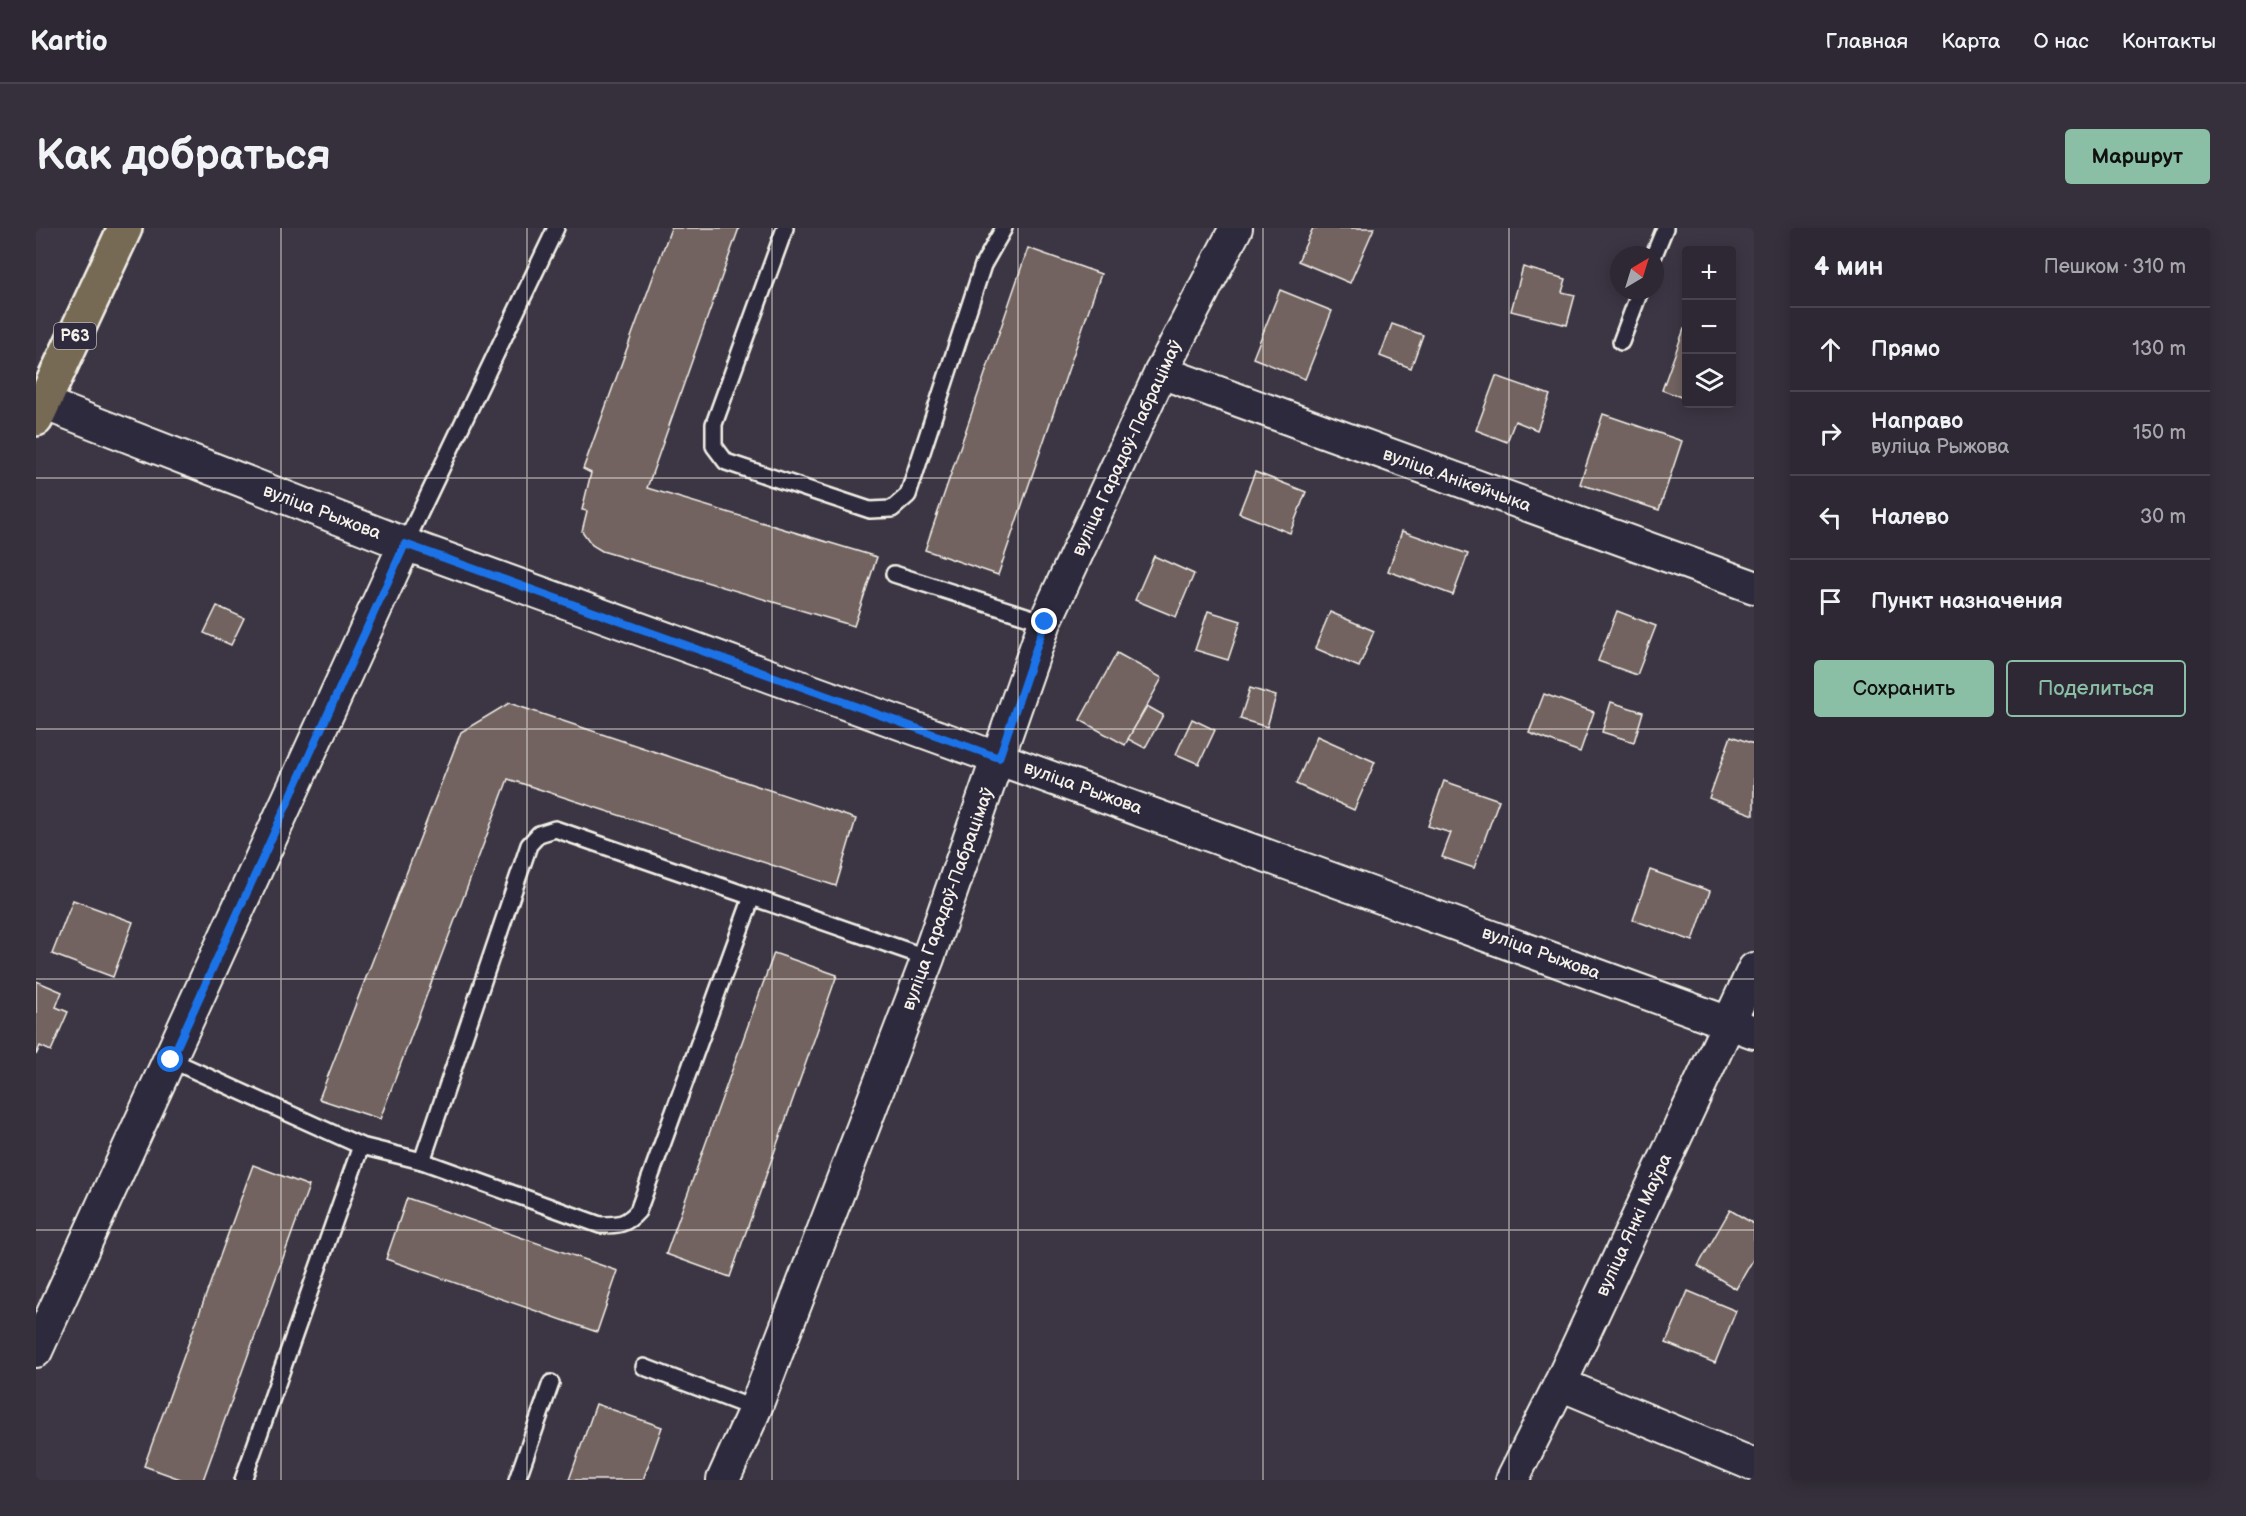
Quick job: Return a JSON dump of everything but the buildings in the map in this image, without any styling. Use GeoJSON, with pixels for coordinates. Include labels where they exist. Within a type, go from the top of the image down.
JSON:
{"type":"FeatureCollection","features":[{"type":"Feature","properties":{"kind":"main road","name":"Р63"},"geometry":{"type":"LineString","coordinates":[[39,411],[125,228]]}},
{"type":"Feature","properties":{"kind":"street","name":"вуліца Гарадоў-Пабрацімаў"},"geometry":{"type":"LineString","coordinates":[[723,1480],[755,1408],[928,958],[1045,622],[1161,372],[1236,228]]}},
{"type":"Feature","properties":{"kind":"street","name":"вуліца Анікейчыка"},"geometry":{"type":"LineString","coordinates":[[1161,372],[1754,587]]}},
{"type":"Feature","properties":{"kind":"street","name":"вуліца Рыжова"},"geometry":{"type":"LineString","coordinates":[[39,411],[1741,1026]]}},
{"type":"Feature","properties":{"kind":"street"},"geometry":{"type":"LineString","coordinates":[[36,1351],[405,544]]}},
{"type":"Feature","properties":{"kind":"street","name":"вуліца Янкі Маўра"},"geometry":{"type":"LineString","coordinates":[[1512,1480],[1741,1026],[1754,969]]}},
{"type":"Feature","properties":{"kind":"street"},"geometry":{"type":"LineString","coordinates":[[1560,1384],[1754,1465]]}},
{"type":"Feature","properties":{"kind":"lane"},"geometry":{"type":"LineString","coordinates":[[405,544],[556,228]]}},
{"type":"Feature","properties":{"kind":"lane"},"geometry":{"type":"LineString","coordinates":[[785,228],[714,424],[714,446],[726,462],[870,510],[892,509],[908,495],[983,265],[1004,228]]}},
{"type":"Feature","properties":{"kind":"lane"},"geometry":{"type":"LineString","coordinates":[[1658,246],[1665,228]]}},
{"type":"Feature","properties":{"kind":"lane"},"geometry":{"type":"LineString","coordinates":[[1621,342],[1637,300]]}},
{"type":"Feature","properties":{"kind":"lane"},"geometry":{"type":"LineString","coordinates":[[894,573],[1045,622]]}},
{"type":"Feature","properties":{"kind":"lane"},"geometry":{"type":"LineString","coordinates":[[422,1161],[529,845],[539,834],[555,829],[928,958]]}},
{"type":"Feature","properties":{"kind":"lane"},"geometry":{"type":"LineString","coordinates":[[171,1060],[361,1146],[422,1161],[600,1225],[618,1226],[628,1222],[638,1211],[752,897]]}},
{"type":"Feature","properties":{"kind":"lane"},"geometry":{"type":"LineString","coordinates":[[243,1480],[361,1146]]}},
{"type":"Feature","properties":{"kind":"lane"},"geometry":{"type":"LineString","coordinates":[[644,1367],[755,1408]]}},
{"type":"Feature","properties":{"kind":"lane"},"geometry":{"type":"LineString","coordinates":[[517,1480],[551,1383]]}},
{"type":"Feature","properties":{"kind":"route"},"geometry":{"type":"LineString","coordinates":[[171,1060],[405,544],[999,758],[1045,622]]}}]}
